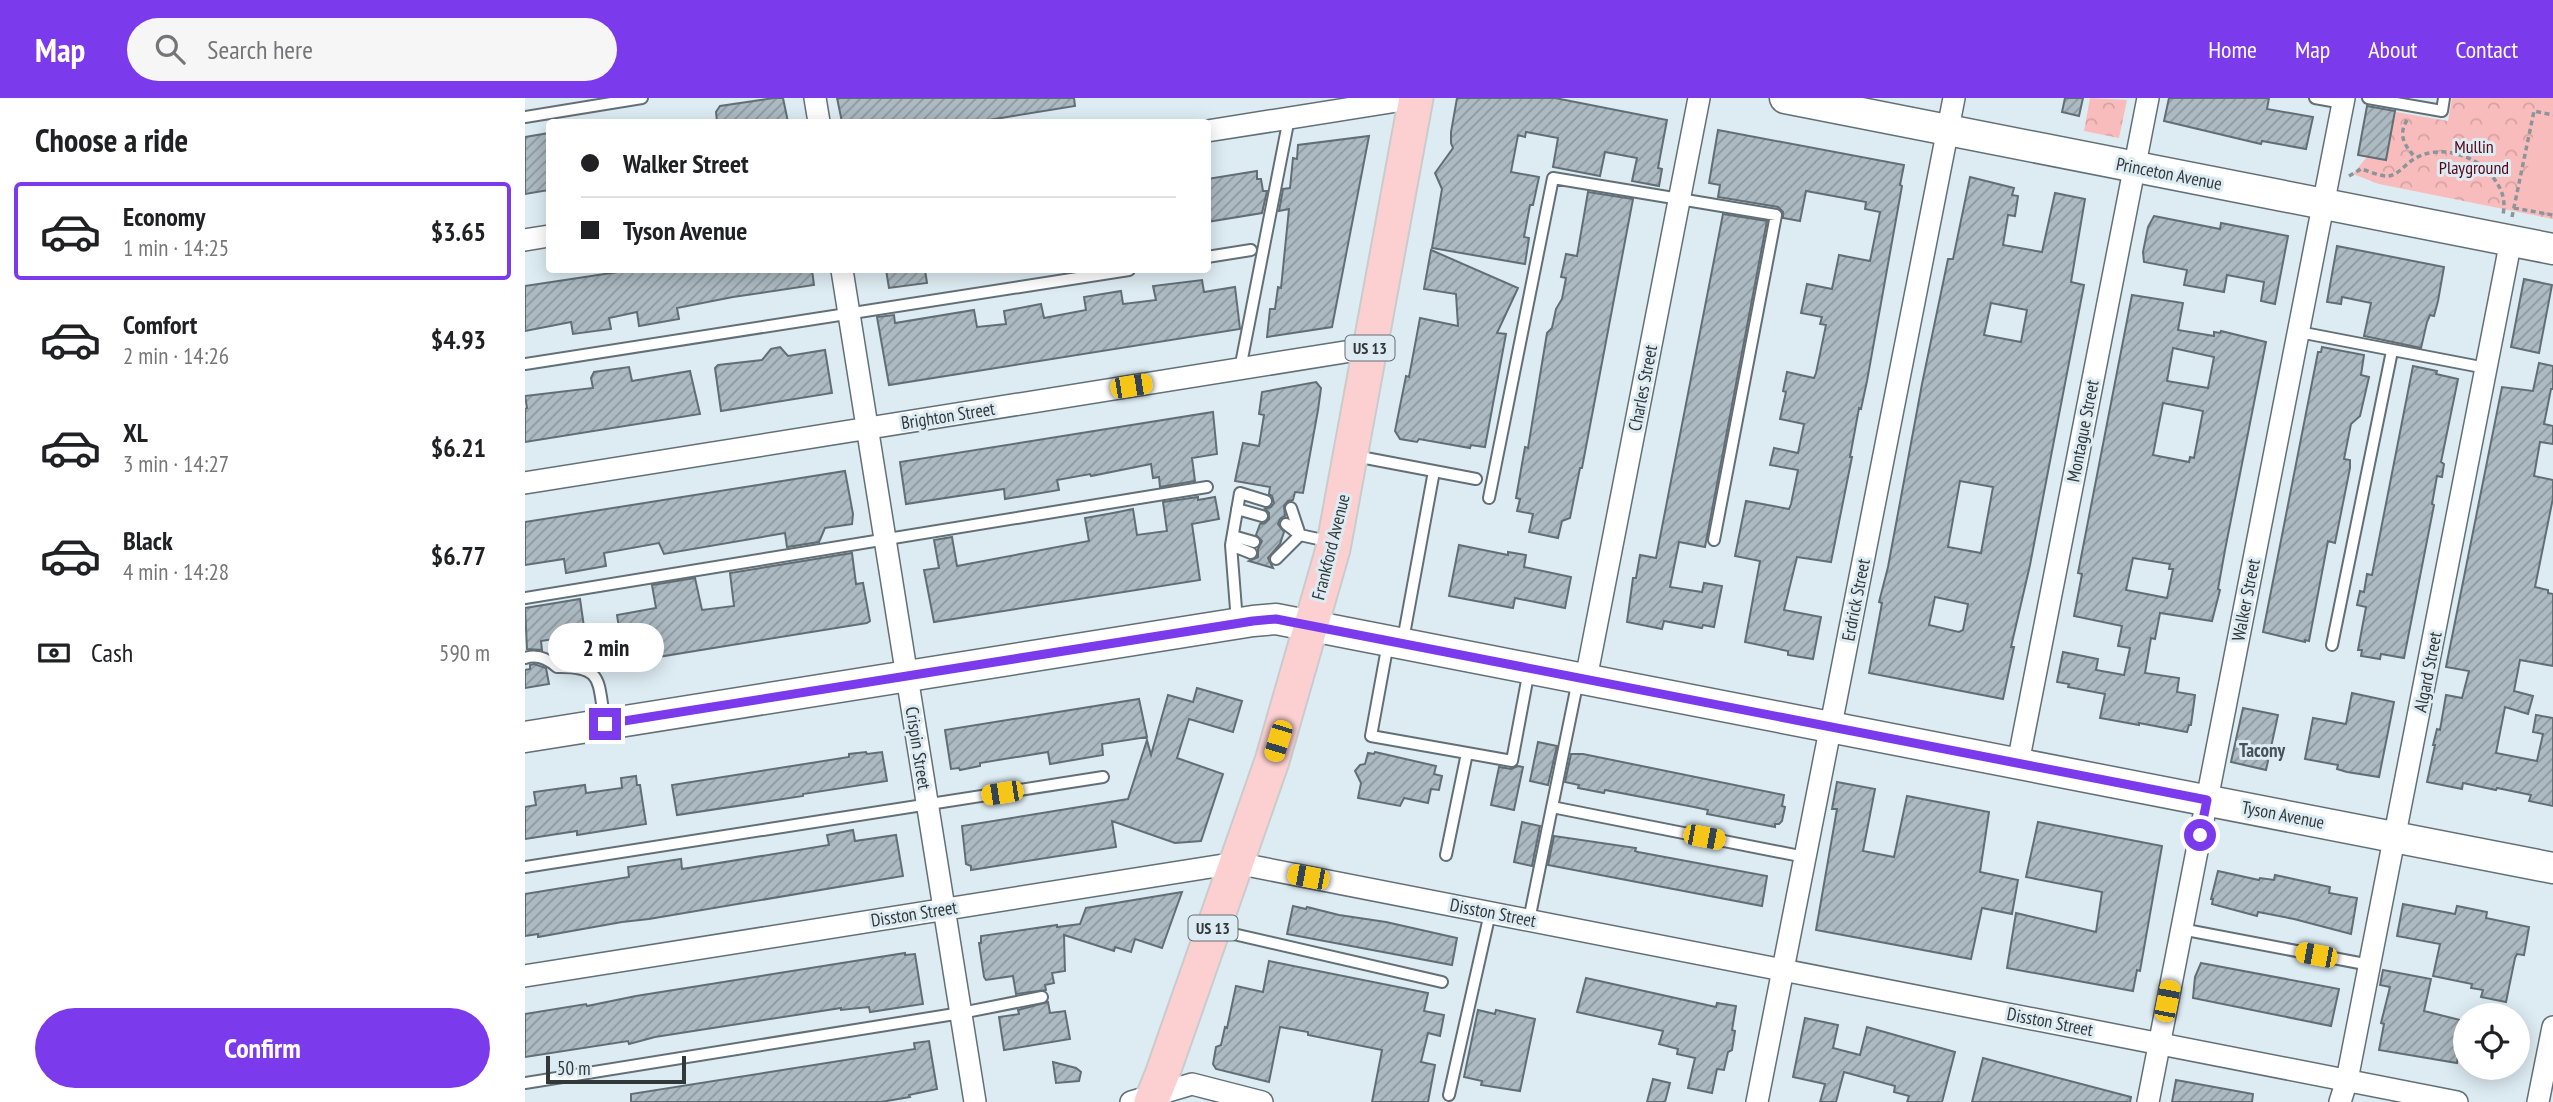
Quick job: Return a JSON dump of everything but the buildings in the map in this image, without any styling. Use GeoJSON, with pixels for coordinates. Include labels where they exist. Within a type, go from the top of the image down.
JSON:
{"type":"FeatureCollection","features":[{"type":"Feature","properties":{"kind":"main road","name":"Frankford Avenue"},"geometry":{"type":"LineString","coordinates":[[1145,1100],[1213,930],[1272,761],[1334,543],[1416,98]]}},
{"type":"Feature","properties":{"kind":"street"},"geometry":{"type":"LineString","coordinates":[[815,98],[818,119]]}},
{"type":"Feature","properties":{"kind":"street"},"geometry":{"type":"LineString","coordinates":[[1211,130],[1416,98]]}},
{"type":"Feature","properties":{"kind":"street","name":"Charles Street"},"geometry":{"type":"LineString","coordinates":[[1582,678],[1699,98]]}},
{"type":"Feature","properties":{"kind":"street","name":"Erdrick Street"},"geometry":{"type":"LineString","coordinates":[[1756,1102],[1954,98]]}},
{"type":"Feature","properties":{"kind":"street","name":"Montague Street"},"geometry":{"type":"LineString","coordinates":[[2018,764],[2148,98]]}},
{"type":"Feature","properties":{"kind":"street","name":"Princeton Avenue"},"geometry":{"type":"LineString","coordinates":[[1794,99],[2553,249]]}},
{"type":"Feature","properties":{"kind":"street","name":"Walker Street"},"geometry":{"type":"LineString","coordinates":[[2148,1102],[2344,101]]}},
{"type":"Feature","properties":{"kind":"street"},"geometry":{"type":"LineString","coordinates":[[525,240],[546,236]]}},
{"type":"Feature","properties":{"kind":"street","name":"Algard Street"},"geometry":{"type":"LineString","coordinates":[[2340,1102],[2347,1080],[2486,369],[2505,239]]}},
{"type":"Feature","properties":{"kind":"street","name":"Crispin Street"},"geometry":{"type":"LineString","coordinates":[[842,273],[975,1102]]}},
{"type":"Feature","properties":{"kind":"street","name":"Brighton Street"},"geometry":{"type":"LineString","coordinates":[[525,482],[1370,348]]}},
{"type":"Feature","properties":{"kind":"street","name":"Tyson Avenue"},"geometry":{"type":"LineString","coordinates":[[525,737],[1237,623],[1276,619],[2553,868]]}},
{"type":"Feature","properties":{"kind":"street","name":"Disston Street"},"geometry":{"type":"LineString","coordinates":[[525,976],[1236,863],[2457,1102]]}},
{"type":"Feature","properties":{"kind":"street"},"geometry":{"type":"LineString","coordinates":[[2538,1102],[2553,1027]]}},
{"type":"Feature","properties":{"kind":"street"},"geometry":{"type":"LineString","coordinates":[[1145,1100],[1192,1084],[1227,1098],[1262,1102]]}},
{"type":"Feature","properties":{"kind":"lane"},"geometry":{"type":"LineString","coordinates":[[525,117],[642,98]]}},
{"type":"Feature","properties":{"kind":"lane"},"geometry":{"type":"LineString","coordinates":[[2315,98],[2344,101]]}},
{"type":"Feature","properties":{"kind":"lane"},"geometry":{"type":"LineString","coordinates":[[2368,98],[2442,111],[2444,98]]}},
{"type":"Feature","properties":{"kind":"lane"},"geometry":{"type":"LineString","coordinates":[[1240,369],[1289,118]]}},
{"type":"Feature","properties":{"kind":"lane"},"geometry":{"type":"LineString","coordinates":[[1489,498],[1553,178],[1776,215],[1714,540]]}},
{"type":"Feature","properties":{"kind":"lane"},"geometry":{"type":"LineString","coordinates":[[1211,256],[1251,250]]}},
{"type":"Feature","properties":{"kind":"lane"},"geometry":{"type":"LineString","coordinates":[[525,364],[1109,273]]}},
{"type":"Feature","properties":{"kind":"lane"},"geometry":{"type":"LineString","coordinates":[[2299,332],[2486,369]]}},
{"type":"Feature","properties":{"kind":"lane"},"geometry":{"type":"LineString","coordinates":[[2332,645],[2392,351]]}},
{"type":"Feature","properties":{"kind":"lane"},"geometry":{"type":"LineString","coordinates":[[1351,455],[1476,478]]}},
{"type":"Feature","properties":{"kind":"lane"},"geometry":{"type":"LineString","coordinates":[[1434,471],[1371,736],[1512,761],[1529,668]]}},
{"type":"Feature","properties":{"kind":"lane"},"geometry":{"type":"LineString","coordinates":[[525,598],[1207,487]]}},
{"type":"Feature","properties":{"kind":"lane"},"geometry":{"type":"LineString","coordinates":[[1237,623],[1232,541],[1240,493],[1266,501]]}},
{"type":"Feature","properties":{"kind":"lane"},"geometry":{"type":"LineString","coordinates":[[1291,508],[1300,535]]}},
{"type":"Feature","properties":{"kind":"lane"},"geometry":{"type":"LineString","coordinates":[[1237,509],[1262,516]]}},
{"type":"Feature","properties":{"kind":"lane"},"geometry":{"type":"LineString","coordinates":[[1286,524],[1300,535],[1334,543]]}},
{"type":"Feature","properties":{"kind":"lane"},"geometry":{"type":"LineString","coordinates":[[1277,554],[1300,535]]}},
{"type":"Feature","properties":{"kind":"lane"},"geometry":{"type":"LineString","coordinates":[[1232,541],[1253,548]]}},
{"type":"Feature","properties":{"kind":"lane"},"geometry":{"type":"LineString","coordinates":[[525,658],[541,657],[557,667],[582,667],[590,671],[597,678],[605,724]]}},
{"type":"Feature","properties":{"kind":"lane"},"geometry":{"type":"LineString","coordinates":[[1529,920],[1582,678]]}},
{"type":"Feature","properties":{"kind":"lane"},"geometry":{"type":"LineString","coordinates":[[1446,855],[1467,753]]}},
{"type":"Feature","properties":{"kind":"lane"},"geometry":{"type":"LineString","coordinates":[[525,867],[1103,777]]}},
{"type":"Feature","properties":{"kind":"lane"},"geometry":{"type":"LineString","coordinates":[[1552,807],[1805,856]]}},
{"type":"Feature","properties":{"kind":"lane"},"geometry":{"type":"LineString","coordinates":[[1449,1095],[1490,913]]}},
{"type":"Feature","properties":{"kind":"lane"},"geometry":{"type":"LineString","coordinates":[[2181,929],[2369,965]]}},
{"type":"Feature","properties":{"kind":"lane"},"geometry":{"type":"LineString","coordinates":[[1213,930],[1442,982]]}},
{"type":"Feature","properties":{"kind":"lane"},"geometry":{"type":"LineString","coordinates":[[525,1083],[961,1013],[1042,996]]}},
{"type":"Feature","properties":{"kind":"path"},"geometry":{"type":"LineString","coordinates":[[2553,115],[2534,111],[2514,208],[2553,215]]}},
{"type":"Feature","properties":{"kind":"path"},"geometry":{"type":"LineString","coordinates":[[2411,117],[2405,124],[2402,135],[2405,146],[2415,158]]}},
{"type":"Feature","properties":{"kind":"path"},"geometry":{"type":"LineString","coordinates":[[2345,178],[2361,170],[2389,176],[2415,158],[2446,152],[2463,155],[2478,162],[2499,185],[2505,202],[2505,239]]}},
{"type":"Feature","properties":{"kind":"green space"},"geometry":{"type":"Polygon","coordinates":[[[2090,98],[2127,100],[2119,138],[2084,131],[2090,98]]]}},
{"type":"Feature","properties":{"kind":"green space","name":"Mullin Playground"},"geometry":{"type":"Polygon","coordinates":[[[2452,98],[2553,98],[2553,219],[2379,184],[2353,174],[2393,125],[2396,112],[2448,121],[2452,98]]]}},
{"type":"Feature","properties":{"kind":"green space"},"geometry":{"type":"Polygon","coordinates":[[[2537,116],[2553,119],[2553,163],[2529,158],[2537,116]]]}},
{"type":"Feature","properties":{"kind":"green space"},"geometry":{"type":"Polygon","coordinates":[[[2529,163],[2553,168],[2553,211],[2520,205],[2529,163]]]}},
{"type":"Feature","properties":{"kind":"district","name":"Tacony"},"geometry":{"type":"Point","coordinates":[2262,750]}},
{"type":"Feature","properties":{"kind":"route"},"geometry":{"type":"LineString","coordinates":[[605,724],[1276,619],[2207,800],[2200,835]]}}]}
